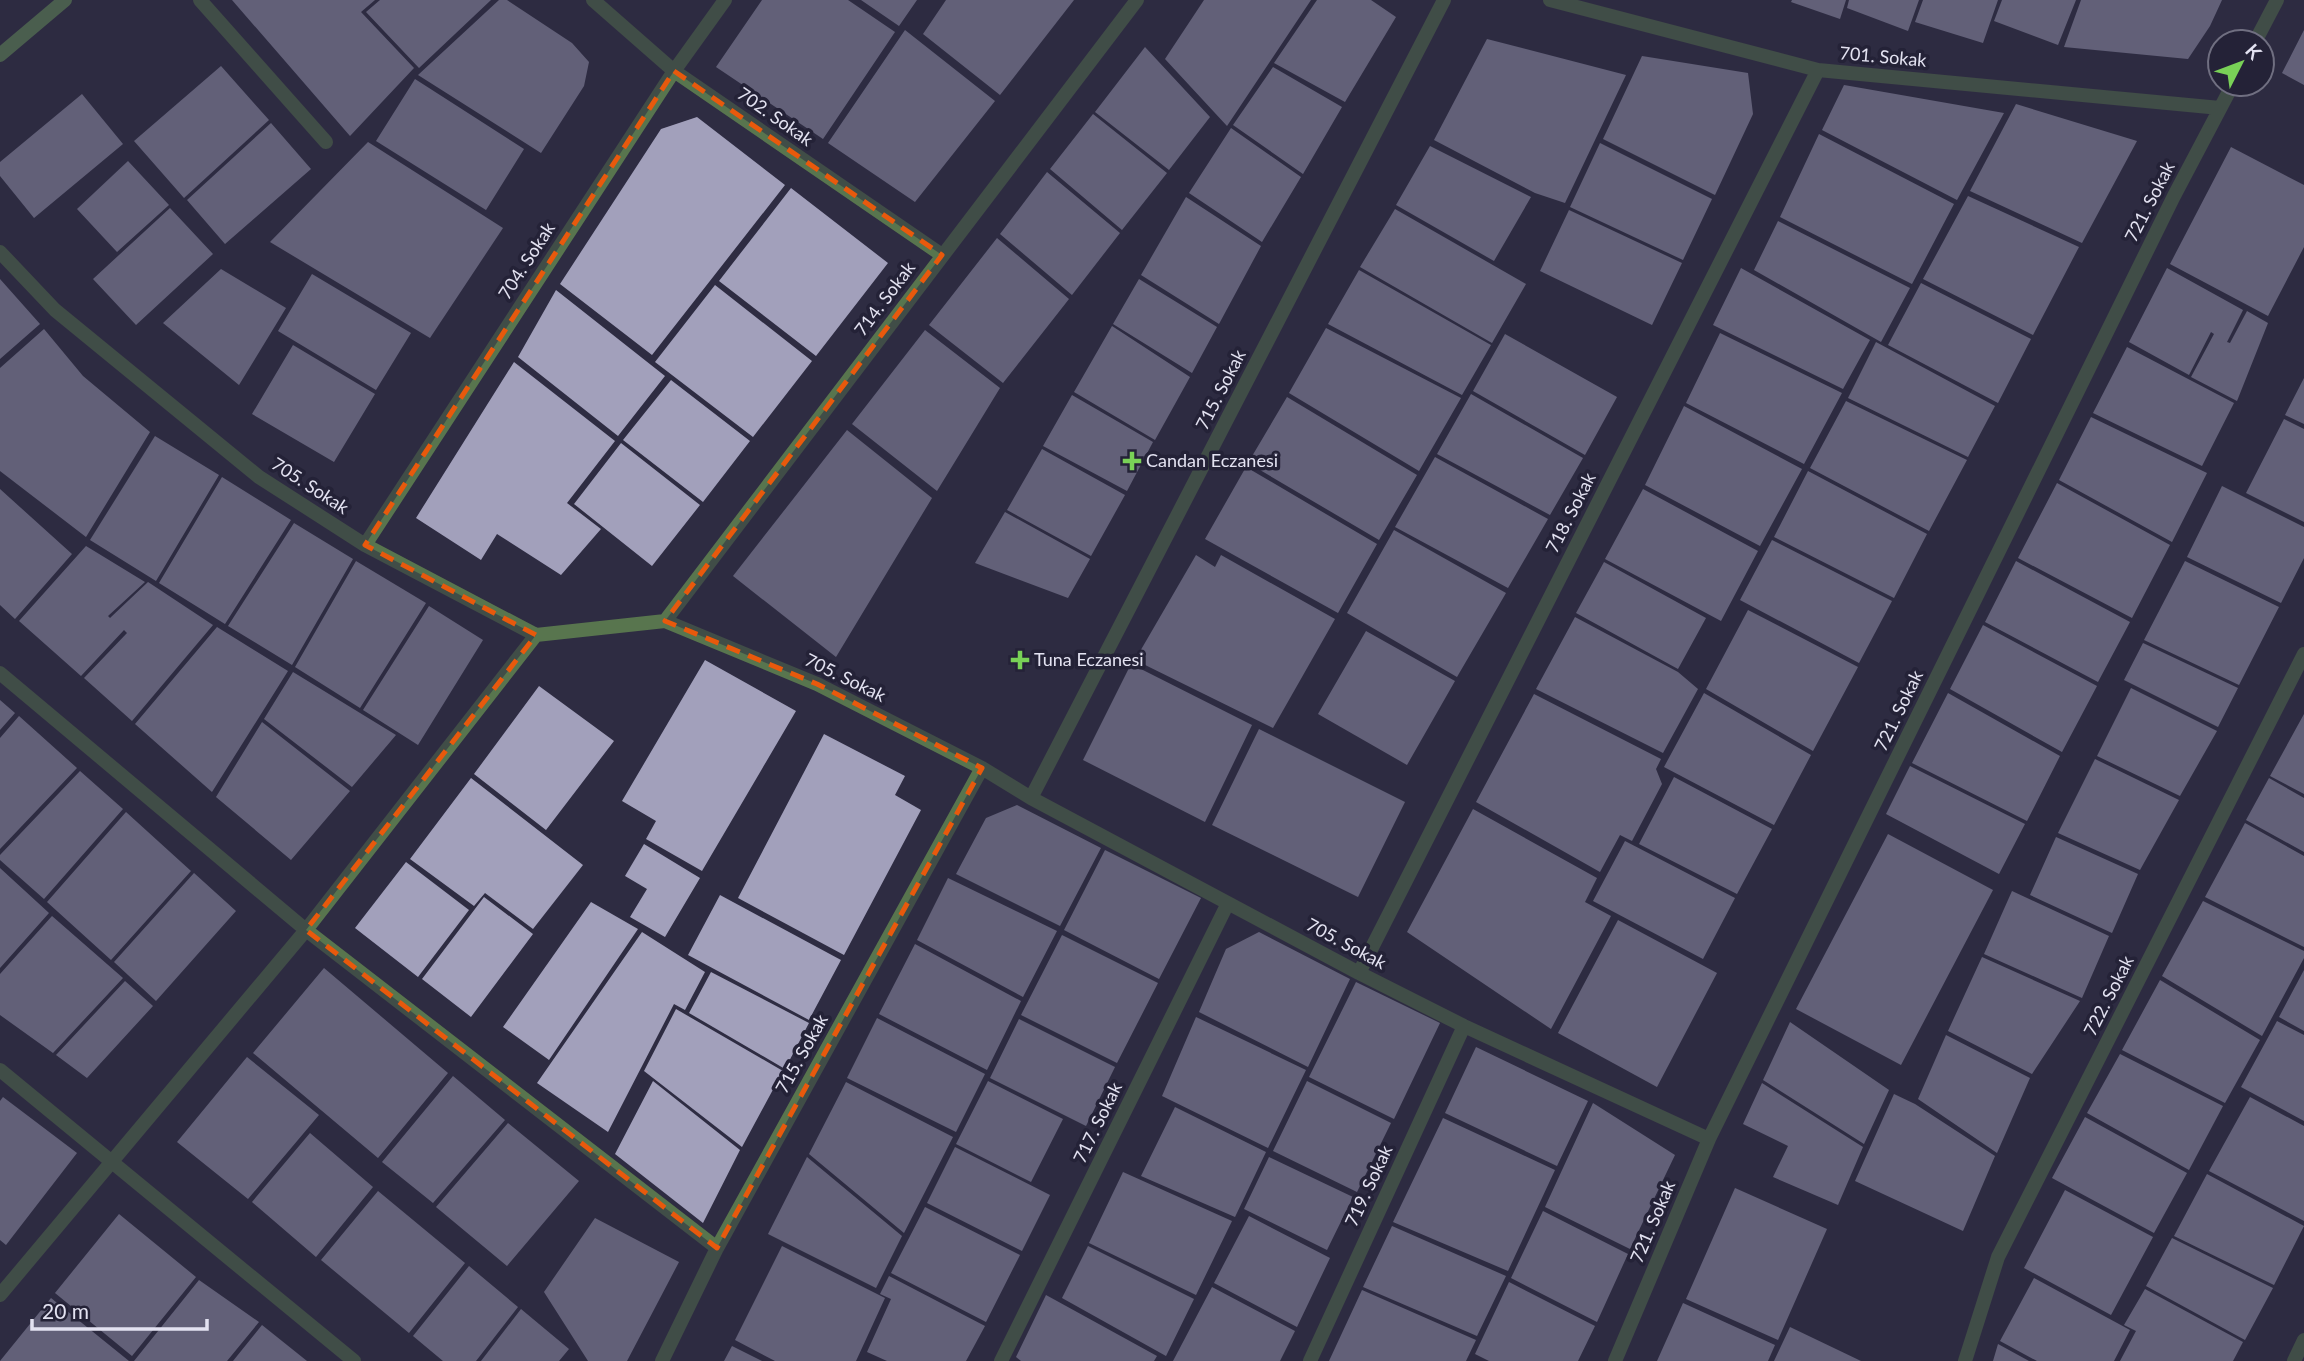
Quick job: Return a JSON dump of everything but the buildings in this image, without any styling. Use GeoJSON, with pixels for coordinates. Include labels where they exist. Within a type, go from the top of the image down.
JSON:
{"type":"FeatureCollection","features":[{"type":"Feature","properties":{"kind":"main road"},"geometry":{"type":"LineString","coordinates":[[0,55],[65,0]]}},
{"type":"Feature","properties":{"kind":"street"},"geometry":{"type":"LineString","coordinates":[[200,0],[326,142]]}},
{"type":"Feature","properties":{"kind":"street","name":"702. Sokak"},"geometry":{"type":"LineString","coordinates":[[593,0],[674,71],[942,255]]}},
{"type":"Feature","properties":{"kind":"street","name":"704. Sokak"},"geometry":{"type":"LineString","coordinates":[[365,545],[674,71],[725,0]]}},
{"type":"Feature","properties":{"kind":"street","name":"714. Sokak"},"geometry":{"type":"LineString","coordinates":[[665,621],[1137,0]]}},
{"type":"Feature","properties":{"kind":"street","name":"715. Sokak"},"geometry":{"type":"LineString","coordinates":[[1031,798],[1444,0]]}},
{"type":"Feature","properties":{"kind":"street","name":"701. Sokak"},"geometry":{"type":"LineString","coordinates":[[1550,0],[1818,70],[2220,108]]}},
{"type":"Feature","properties":{"kind":"street"},"geometry":{"type":"LineString","coordinates":[[2262,28],[2277,0]]}},
{"type":"Feature","properties":{"kind":"street","name":"718. Sokak"},"geometry":{"type":"LineString","coordinates":[[1359,973],[1818,70]]}},
{"type":"Feature","properties":{"kind":"street","name":"721. Sokak"},"geometry":{"type":"LineString","coordinates":[[1615,1361],[1709,1139],[2174,196],[2225,98]]}},
{"type":"Feature","properties":{"kind":"street","name":"705. Sokak"},"geometry":{"type":"LineString","coordinates":[[0,252],[55,310],[259,477],[365,545],[536,635],[665,621],[817,684],[982,768],[1031,798],[1359,973],[1464,1026],[1709,1139]]}},
{"type":"Feature","properties":{"kind":"street"},"geometry":{"type":"LineString","coordinates":[[0,1295],[306,930],[536,635]]}},
{"type":"Feature","properties":{"kind":"street","name":"722. Sokak"},"geometry":{"type":"LineString","coordinates":[[1965,1361],[1998,1256],[2304,654]]}},
{"type":"Feature","properties":{"kind":"street"},"geometry":{"type":"LineString","coordinates":[[0,673],[306,930],[717,1248]]}},
{"type":"Feature","properties":{"kind":"street","name":"715. Sokak"},"geometry":{"type":"LineString","coordinates":[[662,1361],[717,1248],[982,768]]}},
{"type":"Feature","properties":{"kind":"street","name":"717. Sokak"},"geometry":{"type":"LineString","coordinates":[[1001,1361],[1228,903]]}},
{"type":"Feature","properties":{"kind":"street","name":"719. Sokak"},"geometry":{"type":"LineString","coordinates":[[1310,1361],[1464,1026]]}},
{"type":"Feature","properties":{"kind":"street"},"geometry":{"type":"LineString","coordinates":[[0,1070],[354,1361]]}},
{"type":"Feature","properties":{"kind":"street"},"geometry":{"type":"LineString","coordinates":[[2294,1361],[2304,1340]]}},
{"type":"Feature","properties":{"kind":"highlighted area"},"geometry":{"type":"Polygon","coordinates":[[[674,71],[942,255],[665,621],[817,684],[982,768],[717,1248],[306,930],[536,635],[365,545],[674,71]]]}},
{"type":"Feature","properties":{"kind":"place","name":"Candan Eczanesi"},"geometry":{"type":"Point","coordinates":[1132,461]}},
{"type":"Feature","properties":{"kind":"place","name":"Tuna Eczanesi"},"geometry":{"type":"Point","coordinates":[1020,660]}}]}
